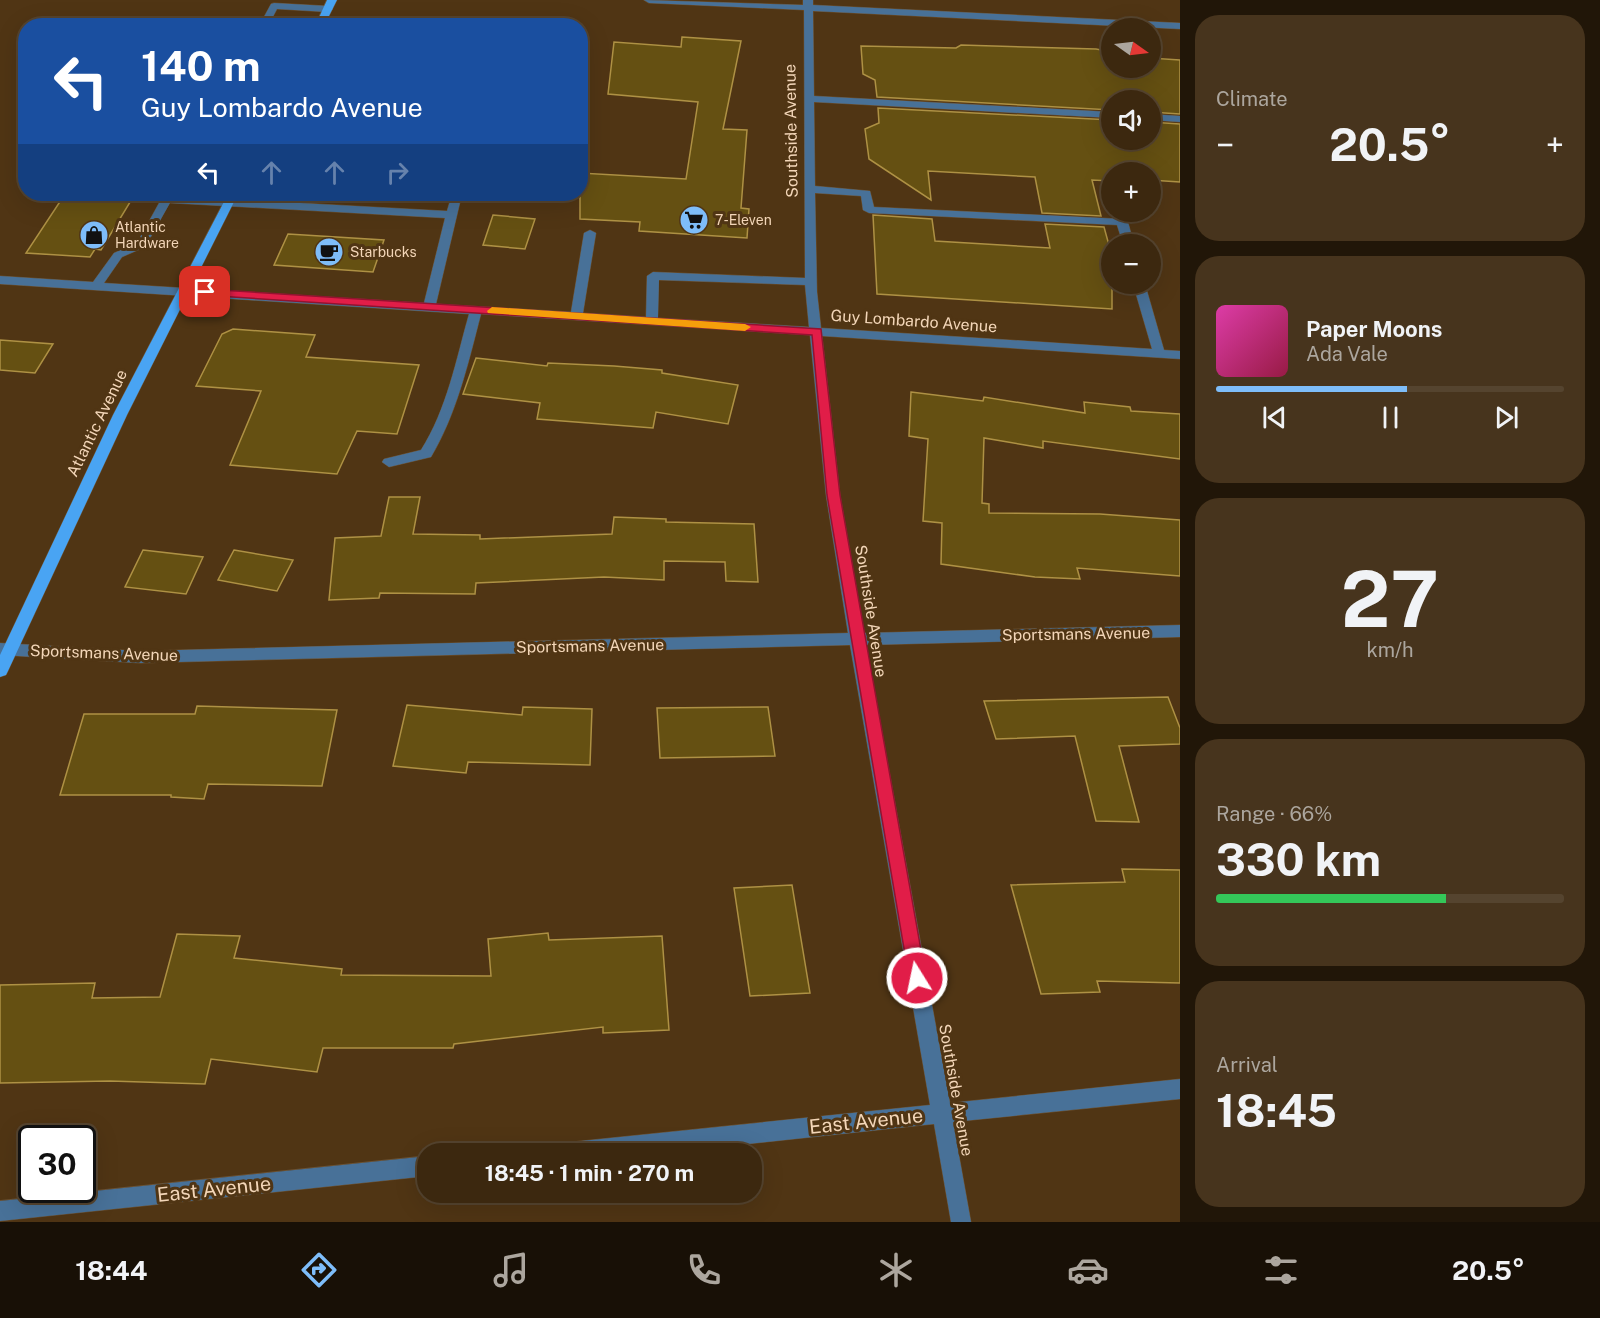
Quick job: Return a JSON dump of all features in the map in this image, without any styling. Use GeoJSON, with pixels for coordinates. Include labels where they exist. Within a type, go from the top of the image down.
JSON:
{"type":"FeatureCollection","features":[{"type":"Feature","properties":{"kind":"main road"},"geometry":{"type":"LineString","coordinates":[[323,18],[330,4]]}},
{"type":"Feature","properties":{"kind":"main road","name":"Atlantic Avenue"},"geometry":{"type":"LineString","coordinates":[[0,672],[5,649],[229,201]]}},
{"type":"Feature","properties":{"kind":"street"},"geometry":{"type":"LineString","coordinates":[[649,0],[808,4],[1180,26]]}},
{"type":"Feature","properties":{"kind":"street"},"geometry":{"type":"LineString","coordinates":[[267,18],[274,6],[330,4]]}},
{"type":"Feature","properties":{"kind":"street","name":"Southside Avenue"},"geometry":{"type":"LineString","coordinates":[[808,4],[812,282],[833,495],[856,639],[961,1222]]}},
{"type":"Feature","properties":{"kind":"street"},"geometry":{"type":"LineString","coordinates":[[809,99],[1101,114]]}},
{"type":"Feature","properties":{"kind":"street"},"geometry":{"type":"LineString","coordinates":[[1161,118],[1180,119]]}},
{"type":"Feature","properties":{"kind":"street"},"geometry":{"type":"LineString","coordinates":[[810,189],[866,194],[869,210],[1122,222],[1125,234]]}},
{"type":"Feature","properties":{"kind":"street"},"geometry":{"type":"LineString","coordinates":[[96,286],[118,255],[141,245],[165,201]]}},
{"type":"Feature","properties":{"kind":"street"},"geometry":{"type":"LineString","coordinates":[[283,201],[451,214]]}},
{"type":"Feature","properties":{"kind":"street"},"geometry":{"type":"LineString","coordinates":[[429,307],[455,201]]}},
{"type":"Feature","properties":{"kind":"street"},"geometry":{"type":"LineString","coordinates":[[576,316],[590,233]]}},
{"type":"Feature","properties":{"kind":"street"},"geometry":{"type":"LineString","coordinates":[[652,321],[653,276],[812,282]]}},
{"type":"Feature","properties":{"kind":"street","name":"Guy Lombardo Avenue"},"geometry":{"type":"LineString","coordinates":[[0,280],[1180,354]]}},
{"type":"Feature","properties":{"kind":"street"},"geometry":{"type":"LineString","coordinates":[[1142,294],[1159,353]]}},
{"type":"Feature","properties":{"kind":"street"},"geometry":{"type":"LineString","coordinates":[[389,462],[426,454],[434,443],[476,310]]}},
{"type":"Feature","properties":{"kind":"street","name":"Sportsmans Avenue"},"geometry":{"type":"LineString","coordinates":[[5,649],[140,657],[1180,631]]}},
{"type":"Feature","properties":{"kind":"street","name":"East Avenue"},"geometry":{"type":"LineString","coordinates":[[656,1143],[1180,1089]]}},
{"type":"Feature","properties":{"kind":"street","name":"East Avenue"},"geometry":{"type":"LineString","coordinates":[[0,1211],[417,1167]]}},
{"type":"Feature","properties":{"kind":"building"},"geometry":{"type":"Polygon","coordinates":[[[682,37],[741,41],[723,129],[747,130],[741,208],[749,209],[747,238],[639,231],[640,222],[580,219],[580,201],[588,201],[588,173],[686,179],[698,102],[608,94],[614,42],[681,47],[682,37]]]}},
{"type":"Feature","properties":{"kind":"building"},"geometry":{"type":"Polygon","coordinates":[[[961,45],[1101,50],[1101,78],[1161,78],[1161,59],[1180,60],[1180,114],[1161,113],[1161,90],[1101,90],[1101,109],[877,97],[875,80],[863,74],[861,46],[956,48],[961,45]]]}},
{"type":"Feature","properties":{"kind":"building"},"geometry":{"type":"Polygon","coordinates":[[[878,108],[1101,119],[1101,150],[1161,150],[1161,123],[1180,124],[1180,182],[1161,181],[1161,162],[1101,162],[1101,180],[1092,180],[1101,216],[1042,213],[1035,177],[928,171],[931,200],[869,159],[865,129],[879,123],[878,108]]]}},
{"type":"Feature","properties":{"kind":"building"},"geometry":{"type":"Polygon","coordinates":[[[60,201],[131,201],[101,250],[95,249],[90,257],[26,253],[60,201]]]}},
{"type":"Feature","properties":{"kind":"building"},"geometry":{"type":"Polygon","coordinates":[[[493,215],[535,219],[525,249],[483,245],[493,215]]]}},
{"type":"Feature","properties":{"kind":"building"},"geometry":{"type":"Polygon","coordinates":[[[873,215],[932,219],[935,241],[1050,248],[1045,224],[1104,227],[1106,234],[1101,234],[1101,294],[1112,294],[1112,309],[877,294],[873,215]]]}},
{"type":"Feature","properties":{"kind":"building","name":"Starbucks"},"geometry":{"type":"Polygon","coordinates":[[[288,234],[384,240],[373,272],[274,265],[288,234]]]}},
{"type":"Feature","properties":{"kind":"building"},"geometry":{"type":"Polygon","coordinates":[[[233,329],[315,335],[306,357],[419,365],[397,434],[357,431],[337,474],[230,465],[261,391],[196,386],[222,334],[233,329]]]}},
{"type":"Feature","properties":{"kind":"building"},"geometry":{"type":"Polygon","coordinates":[[[0,340],[53,344],[35,373],[0,370],[0,340]]]}},
{"type":"Feature","properties":{"kind":"building"},"geometry":{"type":"Polygon","coordinates":[[[476,358],[547,366],[548,363],[662,370],[662,373],[738,385],[728,424],[656,412],[653,428],[537,419],[540,403],[463,394],[476,358]]]}},
{"type":"Feature","properties":{"kind":"building"},"geometry":{"type":"Polygon","coordinates":[[[911,392],[983,401],[984,397],[1085,413],[1084,402],[1130,407],[1131,411],[1180,414],[1180,459],[1043,441],[1043,448],[984,438],[982,503],[989,504],[989,513],[1100,514],[1180,520],[1180,576],[1077,568],[1080,579],[1035,577],[941,564],[942,523],[923,521],[928,439],[909,436],[911,392]]]}},
{"type":"Feature","properties":{"kind":"building"},"geometry":{"type":"Polygon","coordinates":[[[389,497],[420,497],[413,534],[480,535],[480,539],[612,534],[614,517],[666,519],[666,522],[754,524],[758,582],[726,581],[725,562],[664,561],[664,580],[604,577],[476,583],[475,594],[380,593],[379,598],[329,600],[335,538],[381,536],[389,497]]]}},
{"type":"Feature","properties":{"kind":"building"},"geometry":{"type":"Polygon","coordinates":[[[143,550],[203,557],[186,594],[125,587],[143,550]]]}},
{"type":"Feature","properties":{"kind":"building"},"geometry":{"type":"Polygon","coordinates":[[[234,550],[293,560],[277,591],[218,580],[234,550]]]}},
{"type":"Feature","properties":{"kind":"building"},"geometry":{"type":"Polygon","coordinates":[[[1168,697],[1180,728],[1180,744],[1119,746],[1139,822],[1096,821],[1075,736],[996,739],[984,701],[1168,697]]]}},
{"type":"Feature","properties":{"kind":"building"},"geometry":{"type":"Polygon","coordinates":[[[407,705],[522,715],[523,707],[592,709],[590,765],[468,762],[466,773],[393,766],[407,705]]]}},
{"type":"Feature","properties":{"kind":"building"},"geometry":{"type":"Polygon","coordinates":[[[197,706],[337,710],[322,786],[208,784],[204,799],[171,797],[171,795],[60,795],[84,714],[195,714],[197,706]]]}},
{"type":"Feature","properties":{"kind":"building"},"geometry":{"type":"Polygon","coordinates":[[[768,707],[775,756],[660,758],[657,708],[768,707]]]}},
{"type":"Feature","properties":{"kind":"building"},"geometry":{"type":"Polygon","coordinates":[[[1122,869],[1180,870],[1180,983],[1097,981],[1100,992],[1041,994],[1011,885],[1125,882],[1122,869]]]}},
{"type":"Feature","properties":{"kind":"building"},"geometry":{"type":"Polygon","coordinates":[[[792,885],[810,993],[750,996],[734,888],[792,885]]]}},
{"type":"Feature","properties":{"kind":"building"},"geometry":{"type":"Polygon","coordinates":[[[548,933],[549,940],[662,936],[669,1030],[603,1033],[603,1027],[454,1044],[453,1048],[323,1048],[317,1072],[211,1059],[205,1084],[110,1081],[0,1083],[0,985],[95,983],[92,998],[160,997],[177,934],[240,936],[234,958],[342,969],[341,975],[491,976],[488,939],[548,933]]]}},
{"type":"Feature","properties":{"kind":"slow traffic"},"geometry":{"type":"LineString","coordinates":[[492,311],[745,327]]}},
{"type":"Feature","properties":{"kind":"place","name":"7-Eleven"},"geometry":{"type":"Point","coordinates":[694,220]}},
{"type":"Feature","properties":{"kind":"place","name":"Atlantic Hardware"},"geometry":{"type":"Point","coordinates":[94,235]}},
{"type":"Feature","properties":{"kind":"place","name":"Starbucks"},"geometry":{"type":"Point","coordinates":[329,252]}},
{"type":"Feature","properties":{"kind":"route"},"geometry":{"type":"LineString","coordinates":[[205,292],[817,332],[833,495],[856,639],[917,978]]}}]}
